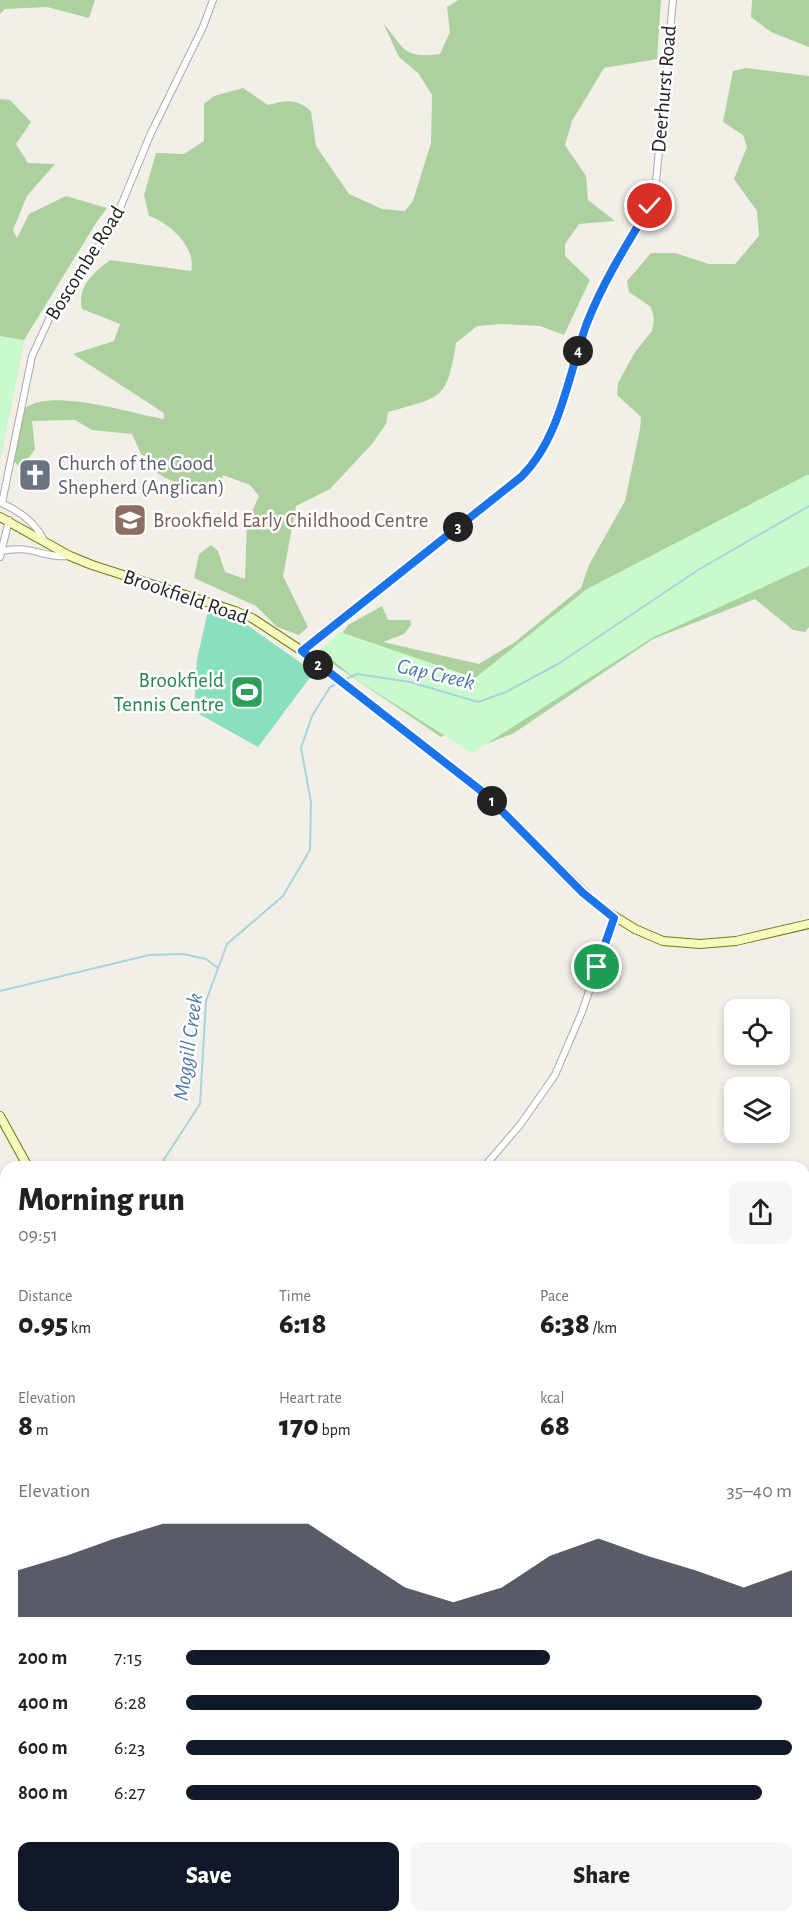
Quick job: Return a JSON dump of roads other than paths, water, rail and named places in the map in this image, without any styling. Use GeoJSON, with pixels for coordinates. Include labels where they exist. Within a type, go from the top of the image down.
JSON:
{"type":"FeatureCollection","features":[{"type":"Feature","properties":{"kind":"main road","name":"Brookfield Road"},"geometry":{"type":"LineString","coordinates":[[0,517],[70,556],[235,610],[252,618],[302,651],[484,793],[583,893],[614,918],[663,941],[700,944],[736,941],[809,924]]}},
{"type":"Feature","properties":{"kind":"main road"},"geometry":{"type":"LineString","coordinates":[[0,1116],[25,1161]]}},
{"type":"Feature","properties":{"kind":"street","name":"Boscombe Road"},"geometry":{"type":"LineString","coordinates":[[45,542],[38,527],[1,503],[32,356],[50,317],[113,225],[151,133],[203,27],[213,0]]}},
{"type":"Feature","properties":{"kind":"street","name":"Deerhurst Road"},"geometry":{"type":"LineString","coordinates":[[302,651],[521,477],[535,463],[562,402],[587,323],[603,288],[650,206],[656,182],[673,0]]}},
{"type":"Feature","properties":{"kind":"street"},"geometry":{"type":"LineString","coordinates":[[9,520],[1,554],[26,548],[60,557],[70,556]]}},
{"type":"Feature","properties":{"kind":"street"},"geometry":{"type":"LineString","coordinates":[[489,1161],[520,1125],[555,1075],[582,1012],[614,918]]}},
{"type":"Feature","properties":{"kind":"waterway","name":"Gap Creek"},"geometry":{"type":"LineString","coordinates":[[344,680],[357,674],[410,682],[478,702],[506,692],[558,664],[698,570],[809,506]]}},
{"type":"Feature","properties":{"kind":"waterway","name":"Gap Creek"},"geometry":{"type":"LineString","coordinates":[[163,1161],[200,1104],[206,1001],[227,944],[283,896],[310,850],[311,802],[301,748],[312,716],[330,687],[338,683]]}},
{"type":"Feature","properties":{"kind":"waterway","name":"Moggill Creek"},"geometry":{"type":"LineString","coordinates":[[0,991],[149,955],[183,954],[206,959],[218,968]]}},
{"type":"Feature","properties":{"kind":"place","name":"Church of the Good Shepherd (Anglican)"},"geometry":{"type":"Point","coordinates":[35,475]}},
{"type":"Feature","properties":{"kind":"place","name":"Brookfield Early Childhood Centre"},"geometry":{"type":"Point","coordinates":[130,520]}},
{"type":"Feature","properties":{"kind":"place","name":"Brookfield Tennis Centre"},"geometry":{"type":"Point","coordinates":[247,692]}}]}
